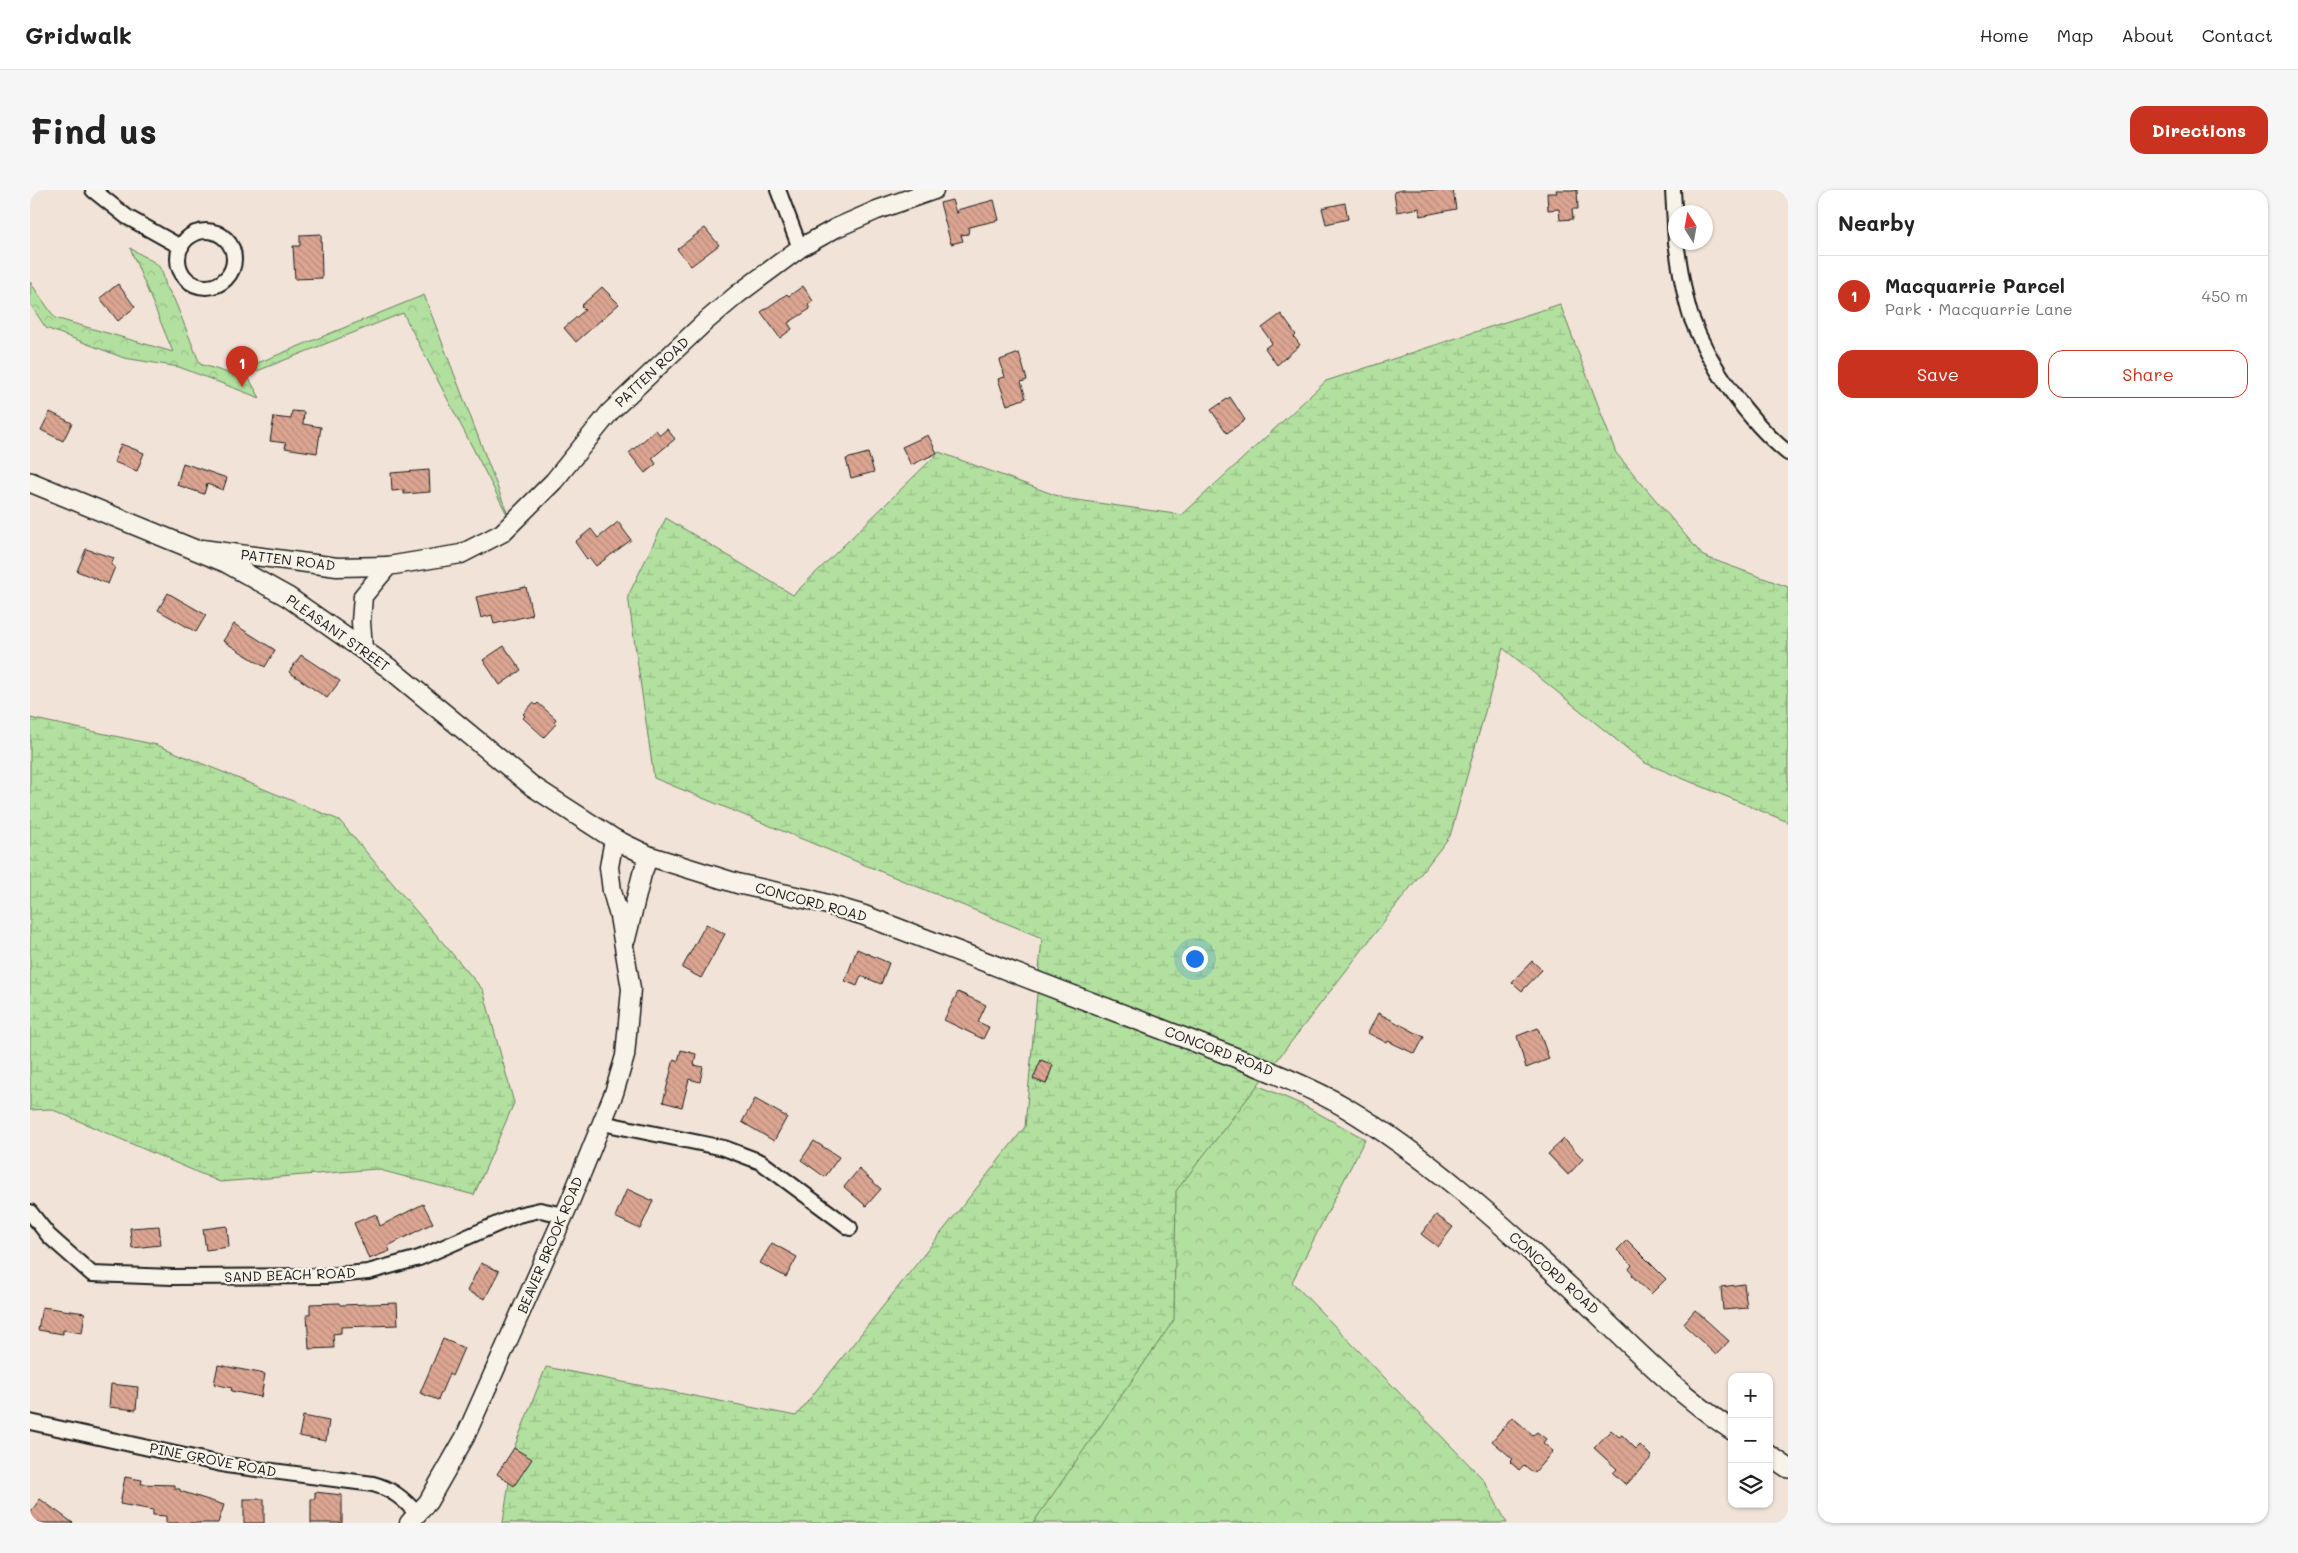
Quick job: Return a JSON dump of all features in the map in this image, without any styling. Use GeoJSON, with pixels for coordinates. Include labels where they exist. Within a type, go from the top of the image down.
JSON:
{"type":"FeatureCollection","features":[{"type":"Feature","properties":{"kind":"main road","name":"PLEASANT STREET"},"geometry":{"type":"LineString","coordinates":[[30,482],[225,562],[288,597],[363,648],[467,730],[532,786],[614,839]]}},
{"type":"Feature","properties":{"kind":"main road","name":"CONCORD ROAD"},"geometry":{"type":"LineString","coordinates":[[614,839],[649,856],[738,884],[812,900],[863,915],[1250,1063],[1342,1105],[1421,1158],[1457,1186],[1562,1279],[1634,1349],[1711,1416],[1728,1427]]}},
{"type":"Feature","properties":{"kind":"main road"},"geometry":{"type":"LineString","coordinates":[[1773,1459],[1788,1468]]}},
{"type":"Feature","properties":{"kind":"street"},"geometry":{"type":"LineString","coordinates":[[93,190],[127,217],[181,246]]}},
{"type":"Feature","properties":{"kind":"street"},"geometry":{"type":"LineString","coordinates":[[778,190],[800,248]]}},
{"type":"Feature","properties":{"kind":"street","name":"PATTEN ROAD"},"geometry":{"type":"LineString","coordinates":[[189,547],[337,567],[388,566],[460,554],[502,533],[554,481],[610,412],[706,321],[738,294],[800,248],[877,210],[934,190]]}},
{"type":"Feature","properties":{"kind":"street"},"geometry":{"type":"LineString","coordinates":[[1673,190],[1674,205]]}},
{"type":"Feature","properties":{"kind":"street"},"geometry":{"type":"LineString","coordinates":[[211,232],[219,235],[231,247],[233,264],[230,272],[216,285],[197,286],[189,281],[178,265],[181,246],[194,234],[211,232]]}},
{"type":"Feature","properties":{"kind":"street"},"geometry":{"type":"LineString","coordinates":[[1677,250],[1683,287],[1692,318],[1708,351],[1738,403],[1771,439],[1788,453]]}},
{"type":"Feature","properties":{"kind":"street"},"geometry":{"type":"LineString","coordinates":[[363,648],[361,622],[363,596],[388,566]]}},
{"type":"Feature","properties":{"kind":"street","name":"BEAVER BROOK ROAD"},"geometry":{"type":"LineString","coordinates":[[413,1518],[428,1502],[440,1484],[465,1437],[564,1215],[614,1093],[625,1056],[630,989],[609,867],[614,839]]}},
{"type":"Feature","properties":{"kind":"street","name":"BEAVER BROOK ROAD"},"geometry":{"type":"LineString","coordinates":[[624,947],[642,874],[649,856]]}},
{"type":"Feature","properties":{"kind":"street"},"geometry":{"type":"LineString","coordinates":[[602,1123],[724,1148],[761,1162],[850,1228]]}},
{"type":"Feature","properties":{"kind":"street","name":"SAND BEACH ROAD"},"geometry":{"type":"LineString","coordinates":[[30,1212],[49,1236],[92,1274],[172,1277],[318,1277],[368,1272],[419,1258],[518,1215],[540,1210],[564,1215]]}},
{"type":"Feature","properties":{"kind":"street","name":"PINE GROVE ROAD"},"geometry":{"type":"LineString","coordinates":[[30,1422],[226,1465],[373,1484],[387,1488],[405,1499],[413,1518]]}},
{"type":"Feature","properties":{"kind":"green space"},"geometry":{"type":"Polygon","coordinates":[[[130,248],[157,264],[162,271],[166,286],[174,299],[200,364],[231,374],[424,295],[510,520],[403,313],[247,375],[260,398],[179,367],[124,358],[46,328],[30,304],[30,282],[55,318],[173,352],[130,248]]]}},
{"type":"Feature","properties":{"kind":"green space"},"geometry":{"type":"Polygon","coordinates":[[[1560,304],[1616,453],[1703,556],[1788,587],[1788,822],[1645,763],[1503,648],[1450,836],[1176,1191],[1174,1320],[1033,1523],[503,1523],[514,1448],[546,1367],[796,1416],[1025,1127],[1042,938],[654,778],[628,596],[666,518],[793,595],[939,452],[1063,498],[1182,515],[1326,381],[1560,304]]]}},
{"type":"Feature","properties":{"kind":"green space"},"geometry":{"type":"Polygon","coordinates":[[[30,718],[157,745],[339,820],[483,990],[514,1103],[474,1195],[376,1169],[220,1182],[51,1109],[30,1110],[30,718]]]}},
{"type":"Feature","properties":{"kind":"green space"},"geometry":{"type":"Polygon","coordinates":[[[1239,1077],[1303,1105],[1365,1139],[1292,1282],[1483,1479],[1507,1523],[836,1523],[1239,1077]]]}},
{"type":"Feature","properties":{"kind":"building"},"geometry":{"type":"Polygon","coordinates":[[[1401,190],[1453,190],[1456,209],[1420,216],[1419,208],[1397,212],[1394,192],[1401,190]]]}},
{"type":"Feature","properties":{"kind":"building"},"geometry":{"type":"Polygon","coordinates":[[[1556,190],[1577,190],[1578,209],[1572,209],[1573,219],[1560,220],[1559,209],[1548,210],[1547,193],[1557,193],[1556,190]]]}},
{"type":"Feature","properties":{"kind":"building"},"geometry":{"type":"Polygon","coordinates":[[[952,200],[956,213],[958,213],[957,210],[994,200],[999,220],[969,227],[968,234],[961,235],[963,241],[951,244],[940,203],[952,200]]]}},
{"type":"Feature","properties":{"kind":"building"},"geometry":{"type":"Polygon","coordinates":[[[1345,203],[1348,219],[1326,224],[1322,208],[1345,203]]]}},
{"type":"Feature","properties":{"kind":"building"},"geometry":{"type":"Polygon","coordinates":[[[705,228],[719,245],[691,266],[677,249],[705,228]]]}},
{"type":"Feature","properties":{"kind":"building"},"geometry":{"type":"Polygon","coordinates":[[[321,234],[322,278],[295,279],[293,246],[300,246],[300,235],[321,234]]]}},
{"type":"Feature","properties":{"kind":"building"},"geometry":{"type":"Polygon","coordinates":[[[118,284],[135,307],[118,321],[100,298],[118,284]]]}},
{"type":"Feature","properties":{"kind":"building"},"geometry":{"type":"Polygon","coordinates":[[[803,286],[813,301],[808,305],[810,309],[788,323],[792,329],[780,338],[761,312],[787,294],[789,296],[803,286]]]}},
{"type":"Feature","properties":{"kind":"building"},"geometry":{"type":"Polygon","coordinates":[[[602,287],[619,304],[576,342],[564,328],[585,310],[581,306],[602,287]]]}},
{"type":"Feature","properties":{"kind":"building"},"geometry":{"type":"Polygon","coordinates":[[[1281,314],[1296,335],[1294,337],[1300,345],[1277,365],[1265,348],[1272,343],[1262,328],[1281,314]]]}},
{"type":"Feature","properties":{"kind":"building"},"geometry":{"type":"Polygon","coordinates":[[[1019,353],[1027,380],[1021,382],[1026,398],[1007,405],[998,379],[1005,377],[1000,360],[1019,353]]]}},
{"type":"Feature","properties":{"kind":"building"},"geometry":{"type":"Polygon","coordinates":[[[1230,397],[1245,420],[1227,433],[1211,410],[1230,397]]]}},
{"type":"Feature","properties":{"kind":"building"},"geometry":{"type":"Polygon","coordinates":[[[292,411],[304,412],[303,424],[321,427],[317,453],[285,448],[286,443],[270,441],[274,417],[291,419],[292,411]]]}},
{"type":"Feature","properties":{"kind":"building"},"geometry":{"type":"Polygon","coordinates":[[[50,412],[72,423],[63,441],[41,430],[50,412]]]}},
{"type":"Feature","properties":{"kind":"building"},"geometry":{"type":"Polygon","coordinates":[[[667,429],[675,439],[652,458],[656,464],[645,473],[629,453],[656,430],[660,435],[667,429]]]}},
{"type":"Feature","properties":{"kind":"building"},"geometry":{"type":"Polygon","coordinates":[[[928,435],[937,453],[911,465],[902,447],[928,435]]]}},
{"type":"Feature","properties":{"kind":"building"},"geometry":{"type":"Polygon","coordinates":[[[121,444],[144,453],[137,471],[114,462],[121,444]]]}},
{"type":"Feature","properties":{"kind":"building"},"geometry":{"type":"Polygon","coordinates":[[[868,453],[874,472],[851,478],[846,459],[868,453]]]}},
{"type":"Feature","properties":{"kind":"building"},"geometry":{"type":"Polygon","coordinates":[[[183,463],[227,478],[223,490],[207,484],[204,494],[177,485],[183,463]]]}},
{"type":"Feature","properties":{"kind":"building"},"geometry":{"type":"Polygon","coordinates":[[[429,470],[430,492],[404,494],[404,490],[392,491],[391,473],[429,470]]]}},
{"type":"Feature","properties":{"kind":"building"},"geometry":{"type":"Polygon","coordinates":[[[618,522],[631,540],[596,566],[589,557],[587,559],[575,542],[591,529],[598,538],[618,522]]]}},
{"type":"Feature","properties":{"kind":"building"},"geometry":{"type":"Polygon","coordinates":[[[86,549],[114,558],[111,565],[115,567],[108,584],[77,571],[86,549]]]}},
{"type":"Feature","properties":{"kind":"building"},"geometry":{"type":"Polygon","coordinates":[[[526,587],[532,615],[494,624],[492,615],[481,618],[476,597],[526,587]]]}},
{"type":"Feature","properties":{"kind":"building"},"geometry":{"type":"Polygon","coordinates":[[[168,593],[206,615],[196,632],[158,610],[168,593]]]}},
{"type":"Feature","properties":{"kind":"building"},"geometry":{"type":"Polygon","coordinates":[[[234,624],[275,650],[265,667],[223,641],[234,624]]]}},
{"type":"Feature","properties":{"kind":"building"},"geometry":{"type":"Polygon","coordinates":[[[504,646],[521,670],[500,685],[483,660],[504,646]]]}},
{"type":"Feature","properties":{"kind":"building"},"geometry":{"type":"Polygon","coordinates":[[[301,655],[340,681],[327,698],[289,672],[301,655]]]}},
{"type":"Feature","properties":{"kind":"building"},"geometry":{"type":"Polygon","coordinates":[[[533,703],[536,705],[538,703],[556,719],[554,722],[556,724],[544,737],[523,718],[525,716],[523,714],[533,703]]]}},
{"type":"Feature","properties":{"kind":"building"},"geometry":{"type":"Polygon","coordinates":[[[706,924],[725,934],[701,978],[682,968],[706,924]]]}},
{"type":"Feature","properties":{"kind":"building"},"geometry":{"type":"Polygon","coordinates":[[[857,949],[889,963],[881,984],[861,976],[857,986],[845,981],[857,949]]]}},
{"type":"Feature","properties":{"kind":"building"},"geometry":{"type":"Polygon","coordinates":[[[1532,961],[1542,970],[1522,991],[1512,982],[1532,961]]]}},
{"type":"Feature","properties":{"kind":"building"},"geometry":{"type":"Polygon","coordinates":[[[958,992],[986,1005],[978,1022],[989,1027],[983,1039],[944,1020],[958,992]]]}},
{"type":"Feature","properties":{"kind":"building"},"geometry":{"type":"Polygon","coordinates":[[[1378,1013],[1424,1037],[1415,1054],[1368,1033],[1378,1013]]]}},
{"type":"Feature","properties":{"kind":"building"},"geometry":{"type":"Polygon","coordinates":[[[1538,1028],[1549,1059],[1526,1068],[1517,1036],[1538,1028]]]}},
{"type":"Feature","properties":{"kind":"building"},"geometry":{"type":"Polygon","coordinates":[[[681,1050],[696,1054],[694,1065],[703,1067],[700,1082],[689,1079],[682,1107],[663,1102],[674,1059],[678,1061],[681,1050]]]}},
{"type":"Feature","properties":{"kind":"building"},"geometry":{"type":"Polygon","coordinates":[[[1041,1060],[1053,1065],[1046,1084],[1033,1079],[1041,1060]]]}},
{"type":"Feature","properties":{"kind":"building"},"geometry":{"type":"Polygon","coordinates":[[[755,1099],[787,1117],[774,1141],[742,1122],[755,1099]]]}},
{"type":"Feature","properties":{"kind":"building"},"geometry":{"type":"Polygon","coordinates":[[[1564,1139],[1583,1159],[1568,1175],[1548,1154],[1564,1139]]]}},
{"type":"Feature","properties":{"kind":"building"},"geometry":{"type":"Polygon","coordinates":[[[814,1141],[839,1157],[825,1177],[801,1160],[814,1141]]]}},
{"type":"Feature","properties":{"kind":"building"},"geometry":{"type":"Polygon","coordinates":[[[859,1169],[881,1189],[866,1206],[844,1187],[859,1169]]]}},
{"type":"Feature","properties":{"kind":"building"},"geometry":{"type":"Polygon","coordinates":[[[627,1189],[653,1201],[640,1229],[615,1217],[627,1189]]]}},
{"type":"Feature","properties":{"kind":"building"},"geometry":{"type":"Polygon","coordinates":[[[423,1204],[433,1223],[388,1246],[390,1251],[369,1259],[354,1223],[376,1214],[380,1226],[423,1204]]]}},
{"type":"Feature","properties":{"kind":"building"},"geometry":{"type":"Polygon","coordinates":[[[1436,1215],[1453,1227],[1438,1247],[1421,1234],[1436,1215]]]}},
{"type":"Feature","properties":{"kind":"building"},"geometry":{"type":"Polygon","coordinates":[[[159,1226],[161,1245],[132,1248],[130,1228],[159,1226]]]}},
{"type":"Feature","properties":{"kind":"building"},"geometry":{"type":"Polygon","coordinates":[[[227,1226],[229,1247],[206,1250],[203,1229],[227,1226]]]}},
{"type":"Feature","properties":{"kind":"building"},"geometry":{"type":"Polygon","coordinates":[[[1627,1240],[1666,1279],[1651,1294],[1632,1276],[1633,1274],[1629,1269],[1632,1265],[1617,1250],[1627,1240]]]}},
{"type":"Feature","properties":{"kind":"building"},"geometry":{"type":"Polygon","coordinates":[[[772,1243],[797,1257],[786,1277],[760,1263],[772,1243]]]}},
{"type":"Feature","properties":{"kind":"building"},"geometry":{"type":"Polygon","coordinates":[[[481,1263],[499,1271],[485,1299],[467,1291],[481,1263]]]}},
{"type":"Feature","properties":{"kind":"building"},"geometry":{"type":"Polygon","coordinates":[[[1744,1284],[1747,1308],[1723,1310],[1721,1287],[1744,1284]]]}},
{"type":"Feature","properties":{"kind":"building"},"geometry":{"type":"Polygon","coordinates":[[[339,1303],[340,1305],[397,1303],[398,1325],[341,1327],[341,1333],[333,1334],[334,1348],[309,1349],[307,1314],[310,1314],[310,1304],[339,1303]]]}},
{"type":"Feature","properties":{"kind":"building"},"geometry":{"type":"Polygon","coordinates":[[[42,1307],[85,1313],[82,1333],[63,1330],[63,1334],[38,1330],[42,1307]]]}},
{"type":"Feature","properties":{"kind":"building"},"geometry":{"type":"Polygon","coordinates":[[[1695,1310],[1729,1341],[1716,1355],[1683,1324],[1695,1310]]]}},
{"type":"Feature","properties":{"kind":"building"},"geometry":{"type":"Polygon","coordinates":[[[443,1339],[464,1348],[452,1376],[449,1374],[438,1400],[420,1393],[443,1339]]]}},
{"type":"Feature","properties":{"kind":"building"},"geometry":{"type":"Polygon","coordinates":[[[218,1365],[265,1374],[261,1397],[231,1391],[232,1388],[214,1384],[218,1365]]]}},
{"type":"Feature","properties":{"kind":"building"},"geometry":{"type":"Polygon","coordinates":[[[111,1384],[138,1387],[136,1410],[109,1407],[111,1384]]]}},
{"type":"Feature","properties":{"kind":"building"},"geometry":{"type":"Polygon","coordinates":[[[303,1416],[329,1421],[326,1441],[299,1436],[303,1416]]]}},
{"type":"Feature","properties":{"kind":"building"},"geometry":{"type":"Polygon","coordinates":[[[1512,1417],[1533,1435],[1537,1432],[1546,1439],[1543,1443],[1553,1451],[1534,1473],[1524,1465],[1519,1470],[1510,1462],[1513,1459],[1492,1441],[1512,1417]]]}},
{"type":"Feature","properties":{"kind":"building"},"geometry":{"type":"Polygon","coordinates":[[[1611,1430],[1619,1437],[1622,1435],[1636,1449],[1640,1445],[1652,1457],[1626,1485],[1613,1473],[1617,1469],[1594,1448],[1611,1430]]]}},
{"type":"Feature","properties":{"kind":"building"},"geometry":{"type":"Polygon","coordinates":[[[514,1448],[532,1459],[514,1486],[497,1474],[514,1448]]]}},
{"type":"Feature","properties":{"kind":"building"},"geometry":{"type":"Polygon","coordinates":[[[125,1477],[142,1480],[141,1484],[175,1485],[175,1489],[180,1489],[180,1491],[224,1505],[218,1523],[166,1523],[166,1516],[153,1515],[153,1510],[120,1504],[125,1477]]]}},
{"type":"Feature","properties":{"kind":"building"},"geometry":{"type":"Polygon","coordinates":[[[315,1492],[342,1495],[342,1523],[311,1523],[311,1499],[315,1499],[315,1492]]]}},
{"type":"Feature","properties":{"kind":"building"},"geometry":{"type":"Polygon","coordinates":[[[40,1499],[73,1523],[30,1523],[30,1513],[40,1499]]]}},
{"type":"Feature","properties":{"kind":"building"},"geometry":{"type":"Polygon","coordinates":[[[244,1499],[264,1499],[264,1523],[244,1523],[244,1499]]]}},
{"type":"Feature","properties":{"kind":"place","name":"Macquarrie Parcel"},"geometry":{"type":"Point","coordinates":[242,387]}}]}
